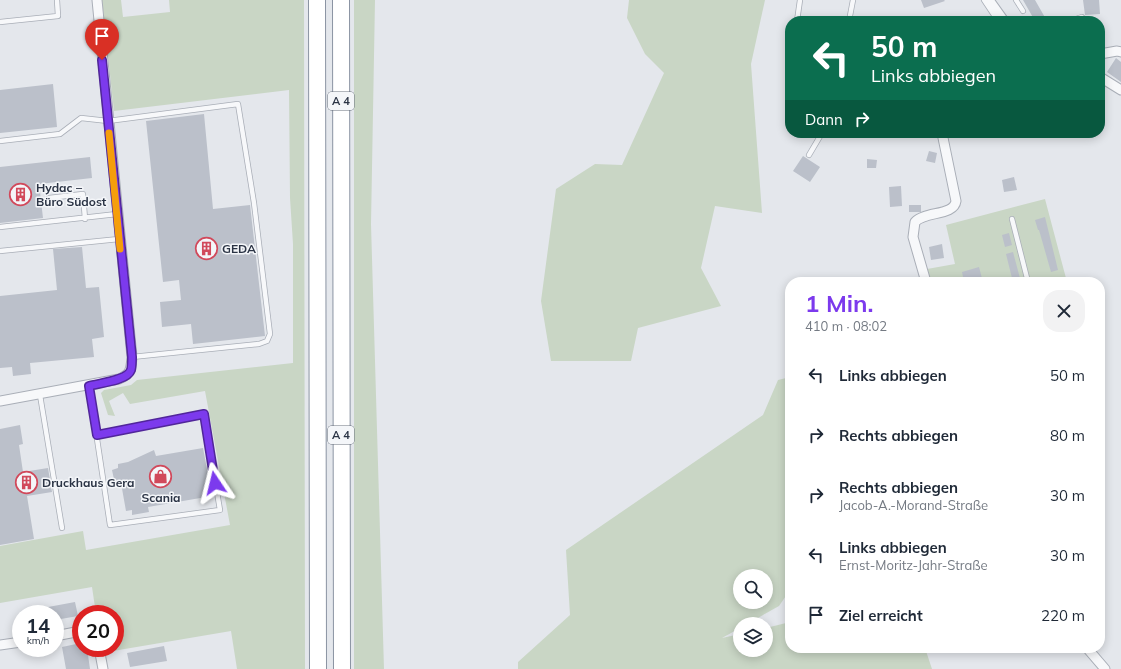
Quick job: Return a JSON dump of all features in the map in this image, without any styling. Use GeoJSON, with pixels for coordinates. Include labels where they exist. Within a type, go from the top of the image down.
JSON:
{"type":"FeatureCollection","features":[{"type":"Feature","properties":{"kind":"highway","name":"A 4"},"geometry":{"type":"LineString","coordinates":[[317,0],[318,669]]}},
{"type":"Feature","properties":{"kind":"highway","name":"A 4"},"geometry":{"type":"LineString","coordinates":[[341,0],[342,669]]}},
{"type":"Feature","properties":{"kind":"street"},"geometry":{"type":"LineString","coordinates":[[0,401],[89,386],[119,379],[128,375],[132,362],[97,0]]}},
{"type":"Feature","properties":{"kind":"street"},"geometry":{"type":"LineString","coordinates":[[990,0],[1001,16]]}},
{"type":"Feature","properties":{"kind":"street"},"geometry":{"type":"LineString","coordinates":[[1105,53],[1117,51],[1121,52]]}},
{"type":"Feature","properties":{"kind":"street"},"geometry":{"type":"LineString","coordinates":[[1105,79],[1121,90]]}},
{"type":"Feature","properties":{"kind":"street"},"geometry":{"type":"LineString","coordinates":[[925,277],[913,237],[915,222],[924,216],[952,209],[955,205],[955,195],[943,138]]}},
{"type":"Feature","properties":{"kind":"street"},"geometry":{"type":"LineString","coordinates":[[0,645],[12,643]]}},
{"type":"Feature","properties":{"kind":"street"},"geometry":{"type":"LineString","coordinates":[[1091,653],[1104,669]]}},
{"type":"Feature","properties":{"kind":"street"},"geometry":{"type":"LineString","coordinates":[[101,657],[103,669]]}},
{"type":"Feature","properties":{"kind":"lane"},"geometry":{"type":"LineString","coordinates":[[0,22],[58,16],[56,0]]}},
{"type":"Feature","properties":{"kind":"lane"},"geometry":{"type":"LineString","coordinates":[[798,16],[800,0]]}},
{"type":"Feature","properties":{"kind":"lane"},"geometry":{"type":"LineString","coordinates":[[850,16],[853,0]]}},
{"type":"Feature","properties":{"kind":"lane"},"geometry":{"type":"LineString","coordinates":[[984,0],[995,16]]}},
{"type":"Feature","properties":{"kind":"lane"},"geometry":{"type":"LineString","coordinates":[[1016,0],[1022,11]]}},
{"type":"Feature","properties":{"kind":"lane"},"geometry":{"type":"LineString","coordinates":[[0,141],[60,134],[81,118],[108,121],[238,104],[254,203],[270,334],[267,340],[259,344],[132,362]]}},
{"type":"Feature","properties":{"kind":"lane"},"geometry":{"type":"LineString","coordinates":[[809,155],[819,138]]}},
{"type":"Feature","properties":{"kind":"lane"},"geometry":{"type":"LineString","coordinates":[[49,198],[83,194],[85,218]]}},
{"type":"Feature","properties":{"kind":"lane"},"geometry":{"type":"LineString","coordinates":[[0,227],[117,214]]}},
{"type":"Feature","properties":{"kind":"lane"},"geometry":{"type":"LineString","coordinates":[[1012,219],[1027,277]]}},
{"type":"Feature","properties":{"kind":"lane"},"geometry":{"type":"LineString","coordinates":[[0,250],[119,239]]}},
{"type":"Feature","properties":{"kind":"lane"},"geometry":{"type":"LineString","coordinates":[[89,386],[110,525],[220,510],[204,414],[97,435]]}},
{"type":"Feature","properties":{"kind":"lane"},"geometry":{"type":"LineString","coordinates":[[40,395],[62,528]]}},
{"type":"Feature","properties":{"kind":"green space"},"geometry":{"type":"Polygon","coordinates":[[[102,0],[121,0],[123,17],[170,12],[169,0],[304,0],[305,669],[237,669],[231,631],[124,649],[124,605],[95,605],[92,587],[0,603],[0,546],[83,531],[86,550],[230,525],[205,391],[130,404],[123,393],[109,401],[115,416],[108,415],[101,393],[104,390],[131,385],[137,380],[293,363],[293,244],[290,198],[289,90],[114,111],[102,0]]]}},
{"type":"Feature","properties":{"kind":"green space"},"geometry":{"type":"Polygon","coordinates":[[[354,0],[375,0],[371,224],[384,669],[354,669],[354,0]]]}},
{"type":"Feature","properties":{"kind":"green space"},"geometry":{"type":"Polygon","coordinates":[[[629,0],[765,0],[751,64],[762,213],[715,206],[701,268],[721,306],[638,328],[631,361],[551,361],[541,301],[556,189],[595,164],[622,165],[664,73],[645,54],[627,18],[629,0]]]}},
{"type":"Feature","properties":{"kind":"green space"},"geometry":{"type":"Polygon","coordinates":[[[1045,199],[1066,277],[929,277],[927,269],[955,264],[946,225],[1045,199]]]}},
{"type":"Feature","properties":{"kind":"green space"},"geometry":{"type":"Polygon","coordinates":[[[785,378],[785,597],[779,606],[759,617],[733,617],[733,632],[722,638],[733,636],[733,657],[773,657],[773,626],[785,623],[785,653],[927,653],[932,669],[518,669],[518,662],[570,615],[566,550],[763,415],[778,380],[785,378]]]}},
{"type":"Feature","properties":{"kind":"building"},"geometry":{"type":"Polygon","coordinates":[[[921,0],[944,0],[945,1],[924,8],[921,0]]]}},
{"type":"Feature","properties":{"kind":"building"},"geometry":{"type":"Polygon","coordinates":[[[1023,0],[1035,0],[1044,16],[1032,16],[1023,0]]]}},
{"type":"Feature","properties":{"kind":"building"},"geometry":{"type":"Polygon","coordinates":[[[1083,0],[1099,0],[1100,14],[1085,15],[1083,0]]]}},
{"type":"Feature","properties":{"kind":"building"},"geometry":{"type":"Polygon","coordinates":[[[1116,58],[1121,62],[1121,82],[1107,72],[1116,58]]]}},
{"type":"Feature","properties":{"kind":"building"},"geometry":{"type":"Polygon","coordinates":[[[53,84],[57,127],[0,133],[0,90],[53,84]]]}},
{"type":"Feature","properties":{"kind":"building","name":"GEDA"},"geometry":{"type":"Polygon","coordinates":[[[204,114],[213,209],[250,205],[265,336],[193,344],[191,324],[162,327],[160,302],[181,300],[179,280],[163,282],[146,121],[204,114]]]}},
{"type":"Feature","properties":{"kind":"building"},"geometry":{"type":"Polygon","coordinates":[[[929,151],[937,153],[935,163],[926,161],[929,151]]]}},
{"type":"Feature","properties":{"kind":"building"},"geometry":{"type":"Polygon","coordinates":[[[803,156],[820,167],[810,182],[793,171],[803,156]]]}},
{"type":"Feature","properties":{"kind":"building","name":"Hydac – Büro Südost"},"geometry":{"type":"Polygon","coordinates":[[[90,157],[92,178],[39,184],[43,218],[0,223],[0,167],[90,157]]]}},
{"type":"Feature","properties":{"kind":"building"},"geometry":{"type":"Polygon","coordinates":[[[867,159],[877,160],[876,168],[867,168],[867,159]]]}},
{"type":"Feature","properties":{"kind":"building"},"geometry":{"type":"Polygon","coordinates":[[[1014,177],[1017,190],[1004,192],[1002,180],[1014,177]]]}},
{"type":"Feature","properties":{"kind":"building"},"geometry":{"type":"Polygon","coordinates":[[[901,186],[902,206],[890,207],[889,187],[901,186]]]}},
{"type":"Feature","properties":{"kind":"building"},"geometry":{"type":"Polygon","coordinates":[[[909,205],[921,205],[921,212],[909,212],[909,205]]]}},
{"type":"Feature","properties":{"kind":"building"},"geometry":{"type":"Polygon","coordinates":[[[1045,217],[1058,270],[1051,272],[1035,220],[1045,217]]]}},
{"type":"Feature","properties":{"kind":"building"},"geometry":{"type":"Polygon","coordinates":[[[1009,233],[1012,245],[1005,247],[1002,235],[1009,233]]]}},
{"type":"Feature","properties":{"kind":"building"},"geometry":{"type":"Polygon","coordinates":[[[942,244],[944,258],[931,260],[929,247],[942,244]]]}},
{"type":"Feature","properties":{"kind":"building"},"geometry":{"type":"Polygon","coordinates":[[[82,247],[86,288],[99,287],[104,337],[92,339],[94,357],[30,363],[31,374],[13,376],[12,367],[0,368],[0,296],[57,290],[53,249],[82,247]]]}},
{"type":"Feature","properties":{"kind":"building"},"geometry":{"type":"Polygon","coordinates":[[[1013,252],[1020,277],[1012,277],[1006,254],[1013,252]]]}},
{"type":"Feature","properties":{"kind":"building"},"geometry":{"type":"Polygon","coordinates":[[[979,267],[982,277],[963,277],[962,272],[979,267]]]}},
{"type":"Feature","properties":{"kind":"building","name":"Druckhaus Gera"},"geometry":{"type":"Polygon","coordinates":[[[20,425],[23,444],[19,445],[23,472],[48,468],[52,492],[27,496],[34,539],[0,545],[0,429],[20,425]]]}},
{"type":"Feature","properties":{"kind":"building","name":"Scania"},"geometry":{"type":"Polygon","coordinates":[[[203,448],[212,496],[148,507],[149,512],[132,515],[132,510],[126,511],[121,483],[115,484],[112,470],[118,468],[118,464],[128,462],[154,450],[156,456],[203,448]]]}},
{"type":"Feature","properties":{"kind":"building"},"geometry":{"type":"Polygon","coordinates":[[[75,602],[76,605],[72,605],[72,617],[64,618],[64,605],[59,605],[75,602]]]}},
{"type":"Feature","properties":{"kind":"building"},"geometry":{"type":"Polygon","coordinates":[[[72,645],[72,657],[88,657],[90,669],[66,669],[64,647],[72,645]]]}},
{"type":"Feature","properties":{"kind":"building"},"geometry":{"type":"Polygon","coordinates":[[[164,646],[167,661],[130,667],[127,653],[164,646]]]}},
{"type":"Feature","properties":{"kind":"slow traffic"},"geometry":{"type":"LineString","coordinates":[[109,133],[120,249]]}},
{"type":"Feature","properties":{"kind":"place","name":"Hydac – Büro Südost"},"geometry":{"type":"Point","coordinates":[20,194]}},
{"type":"Feature","properties":{"kind":"place","name":"GEDA"},"geometry":{"type":"Point","coordinates":[207,248]}},
{"type":"Feature","properties":{"kind":"place","name":"Scania"},"geometry":{"type":"Point","coordinates":[161,476]}},
{"type":"Feature","properties":{"kind":"place","name":"Druckhaus Gera"},"geometry":{"type":"Point","coordinates":[26,482]}},
{"type":"Feature","properties":{"kind":"route"},"geometry":{"type":"LineString","coordinates":[[102,60],[132,357],[128,375],[119,379],[89,386],[97,435],[204,414],[215,483]]}}]}
